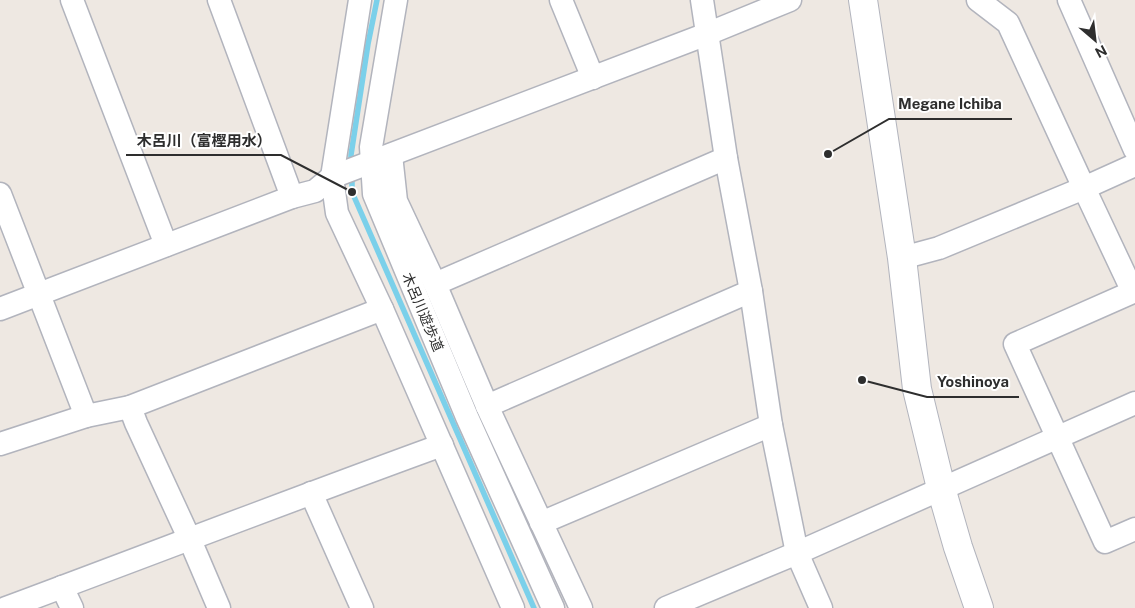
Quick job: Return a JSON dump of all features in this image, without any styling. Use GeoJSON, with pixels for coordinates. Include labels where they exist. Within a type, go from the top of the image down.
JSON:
{"type":"FeatureCollection","features":[{"type":"Feature","properties":{"kind":"street"},"geometry":{"type":"LineString","coordinates":[[72,0],[166,245]]}},
{"type":"Feature","properties":{"kind":"street"},"geometry":{"type":"LineString","coordinates":[[219,0],[292,197]]}},
{"type":"Feature","properties":{"kind":"street","name":"木呂川遊歩道"},"geometry":{"type":"LineString","coordinates":[[396,0],[371,147],[377,160],[374,194],[467,417],[553,608]]}},
{"type":"Feature","properties":{"kind":"street"},"geometry":{"type":"LineString","coordinates":[[561,0],[593,78]]}},
{"type":"Feature","properties":{"kind":"street"},"geometry":{"type":"LineString","coordinates":[[702,0],[726,158],[751,291],[771,425],[798,552],[821,608]]}},
{"type":"Feature","properties":{"kind":"street"},"geometry":{"type":"LineString","coordinates":[[0,309],[292,197],[316,192],[339,174],[593,78],[790,0]]}},
{"type":"Feature","properties":{"kind":"street"},"geometry":{"type":"LineString","coordinates":[[863,0],[902,258],[918,389],[941,488],[958,547],[979,608]]}},
{"type":"Feature","properties":{"kind":"street"},"geometry":{"type":"LineString","coordinates":[[978,0],[1008,23],[1134,292],[1015,344],[1104,542],[1135,529]]}},
{"type":"Feature","properties":{"kind":"street"},"geometry":{"type":"LineString","coordinates":[[1069,0],[1135,150]]}},
{"type":"Feature","properties":{"kind":"street"},"geometry":{"type":"LineString","coordinates":[[359,1],[336,213],[382,309],[512,608]]}},
{"type":"Feature","properties":{"kind":"street"},"geometry":{"type":"LineString","coordinates":[[435,284],[726,158]]}},
{"type":"Feature","properties":{"kind":"street"},"geometry":{"type":"LineString","coordinates":[[377,160],[435,284],[487,406],[581,608]]}},
{"type":"Feature","properties":{"kind":"street"},"geometry":{"type":"LineString","coordinates":[[902,258],[938,248],[1135,165]]}},
{"type":"Feature","properties":{"kind":"street"},"geometry":{"type":"LineString","coordinates":[[0,194],[86,416]]}},
{"type":"Feature","properties":{"kind":"street"},"geometry":{"type":"LineString","coordinates":[[487,406],[751,291]]}},
{"type":"Feature","properties":{"kind":"street"},"geometry":{"type":"LineString","coordinates":[[0,444],[86,416],[130,407],[382,309]]}},
{"type":"Feature","properties":{"kind":"street"},"geometry":{"type":"LineString","coordinates":[[676,606],[1135,403]]}},
{"type":"Feature","properties":{"kind":"street"},"geometry":{"type":"LineString","coordinates":[[130,407],[219,608]]}},
{"type":"Feature","properties":{"kind":"street"},"geometry":{"type":"LineString","coordinates":[[541,522],[771,425]]}},
{"type":"Feature","properties":{"kind":"street"},"geometry":{"type":"LineString","coordinates":[[6,608],[190,540],[311,492],[442,445]]}},
{"type":"Feature","properties":{"kind":"street"},"geometry":{"type":"LineString","coordinates":[[311,492],[362,608]]}},
{"type":"Feature","properties":{"kind":"street"},"geometry":{"type":"LineString","coordinates":[[62,587],[72,608]]}},
{"type":"Feature","properties":{"kind":"waterway"},"geometry":{"type":"LineString","coordinates":[[351,163],[368,44],[377,0]]}},
{"type":"Feature","properties":{"kind":"waterway"},"geometry":{"type":"LineString","coordinates":[[352,175],[352,192],[534,608]]}},
{"type":"Feature","properties":{"kind":"place","name":"Megane Ichiba"},"geometry":{"type":"Point","coordinates":[828,154]}},
{"type":"Feature","properties":{"kind":"place","name":"木呂川（富樫用水）"},"geometry":{"type":"Point","coordinates":[352,192]}},
{"type":"Feature","properties":{"kind":"place","name":"Yoshinoya"},"geometry":{"type":"Point","coordinates":[862,380]}}]}
